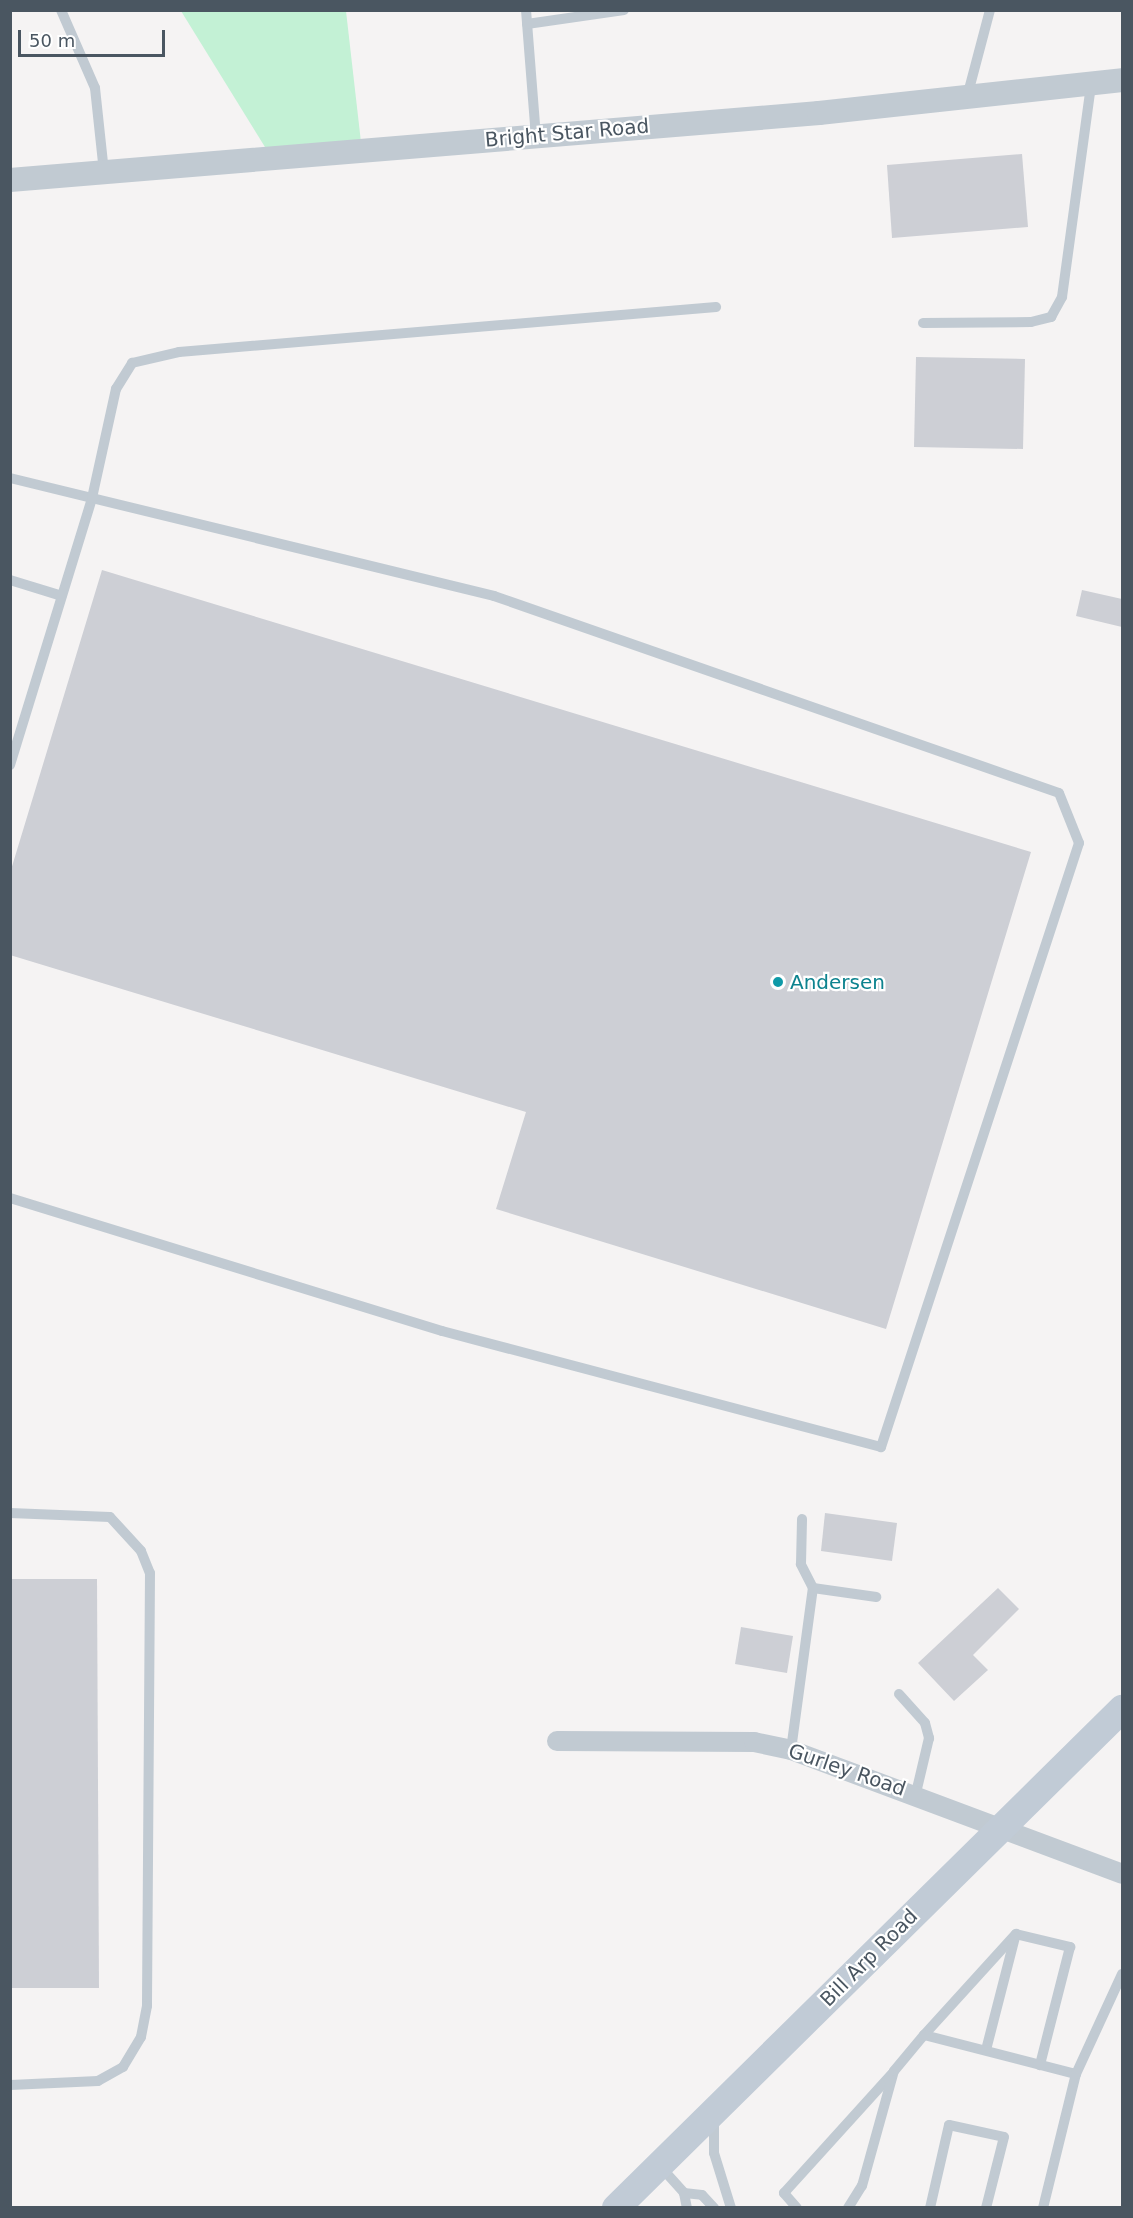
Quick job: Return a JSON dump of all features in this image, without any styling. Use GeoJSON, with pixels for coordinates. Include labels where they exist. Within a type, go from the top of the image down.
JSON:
{"type":"FeatureCollection","features":[{"type":"Feature","properties":{"kind":"main road","name":"Bill Arp Road"},"geometry":{"type":"LineString","coordinates":[[616,2208],[1122,1709]]}},
{"type":"Feature","properties":{"kind":"street","name":"Bright Star Road"},"geometry":{"type":"LineString","coordinates":[[10,180],[536,136],[967,97],[1122,80]]}},
{"type":"Feature","properties":{"kind":"street","name":"Gurley Road"},"geometry":{"type":"LineString","coordinates":[[557,1741],[754,1742],[792,1750],[915,1793],[1122,1874]]}},
{"type":"Feature","properties":{"kind":"lane"},"geometry":{"type":"LineString","coordinates":[[61,10],[95,88],[104,172]]}},
{"type":"Feature","properties":{"kind":"lane"},"geometry":{"type":"LineString","coordinates":[[526,10],[536,136]]}},
{"type":"Feature","properties":{"kind":"lane"},"geometry":{"type":"LineString","coordinates":[[527,24],[586,13],[624,10]]}},
{"type":"Feature","properties":{"kind":"lane"},"geometry":{"type":"LineString","coordinates":[[967,97],[990,10]]}},
{"type":"Feature","properties":{"kind":"lane"},"geometry":{"type":"LineString","coordinates":[[923,323],[1031,322],[1051,317],[1062,297],[1091,84]]}},
{"type":"Feature","properties":{"kind":"lane"},"geometry":{"type":"LineString","coordinates":[[10,765],[92,498],[116,389],[132,363],[179,352],[716,307]]}},
{"type":"Feature","properties":{"kind":"lane"},"geometry":{"type":"LineString","coordinates":[[10,478],[494,596],[1059,793],[1079,843],[881,1447],[442,1331],[10,1198]]}},
{"type":"Feature","properties":{"kind":"lane"},"geometry":{"type":"LineString","coordinates":[[10,580],[62,596]]}},
{"type":"Feature","properties":{"kind":"lane"},"geometry":{"type":"LineString","coordinates":[[10,723],[22,727]]}},
{"type":"Feature","properties":{"kind":"lane"},"geometry":{"type":"LineString","coordinates":[[10,1513],[110,1517],[141,1551],[150,1573],[147,2006],[141,2037],[123,2067],[98,2081],[10,2085]]}},
{"type":"Feature","properties":{"kind":"lane"},"geometry":{"type":"LineString","coordinates":[[792,1750],[813,1588],[801,1564],[802,1519]]}},
{"type":"Feature","properties":{"kind":"lane"},"geometry":{"type":"LineString","coordinates":[[813,1588],[876,1597]]}},
{"type":"Feature","properties":{"kind":"lane"},"geometry":{"type":"LineString","coordinates":[[899,1694],[925,1723],[929,1738],[915,1793]]}},
{"type":"Feature","properties":{"kind":"lane"},"geometry":{"type":"LineString","coordinates":[[797,2208],[784,2193],[1016,1934]]}},
{"type":"Feature","properties":{"kind":"lane"},"geometry":{"type":"LineString","coordinates":[[986,2050],[1016,1934]]}},
{"type":"Feature","properties":{"kind":"lane"},"geometry":{"type":"LineString","coordinates":[[1016,1934],[1070,1947],[1040,2064]]}},
{"type":"Feature","properties":{"kind":"lane"},"geometry":{"type":"LineString","coordinates":[[1043,2208],[1076,2074],[1122,1974]]}},
{"type":"Feature","properties":{"kind":"lane"},"geometry":{"type":"LineString","coordinates":[[924,2035],[1076,2074]]}},
{"type":"Feature","properties":{"kind":"lane"},"geometry":{"type":"LineString","coordinates":[[848,2208],[862,2186],[894,2071]]}},
{"type":"Feature","properties":{"kind":"lane"},"geometry":{"type":"LineString","coordinates":[[714,2111],[714,2153],[731,2208]]}},
{"type":"Feature","properties":{"kind":"lane"},"geometry":{"type":"LineString","coordinates":[[930,2208],[949,2125],[1004,2137],[986,2208]]}},
{"type":"Feature","properties":{"kind":"lane"},"geometry":{"type":"LineString","coordinates":[[659,2165],[684,2193],[687,2208]]}},
{"type":"Feature","properties":{"kind":"lane"},"geometry":{"type":"LineString","coordinates":[[684,2193],[702,2195],[714,2208]]}},
{"type":"Feature","properties":{"kind":"green space"},"geometry":{"type":"Polygon","coordinates":[[[181,11],[346,11],[362,151],[273,160],[181,11]]]}},
{"type":"Feature","properties":{"kind":"building"},"geometry":{"type":"Polygon","coordinates":[[[1022,154],[1028,227],[892,238],[887,165],[1022,154]]]}},
{"type":"Feature","properties":{"kind":"building"},"geometry":{"type":"Polygon","coordinates":[[[916,357],[1025,359],[1023,449],[914,447],[916,357]]]}},
{"type":"Feature","properties":{"kind":"building"},"geometry":{"type":"Polygon","coordinates":[[[102,570],[1031,852],[886,1329],[496,1209],[526,1112],[10,955],[10,873],[102,570]]]}},
{"type":"Feature","properties":{"kind":"building"},"geometry":{"type":"Polygon","coordinates":[[[1082,590],[1122,599],[1122,627],[1076,616],[1082,590]]]}},
{"type":"Feature","properties":{"kind":"building"},"geometry":{"type":"Polygon","coordinates":[[[825,1513],[897,1523],[892,1561],[821,1551],[825,1513]]]}},
{"type":"Feature","properties":{"kind":"building"},"geometry":{"type":"Polygon","coordinates":[[[10,1579],[97,1579],[99,1988],[10,1988],[10,1579]]]}},
{"type":"Feature","properties":{"kind":"building"},"geometry":{"type":"Polygon","coordinates":[[[998,1588],[1019,1609],[973,1655],[988,1670],[954,1701],[918,1663],[998,1588]]]}},
{"type":"Feature","properties":{"kind":"building"},"geometry":{"type":"Polygon","coordinates":[[[741,1627],[793,1636],[787,1673],[735,1664],[741,1627]]]}},
{"type":"Feature","properties":{"kind":"place","name":"Andersen"},"geometry":{"type":"Point","coordinates":[778,982]}}]}
